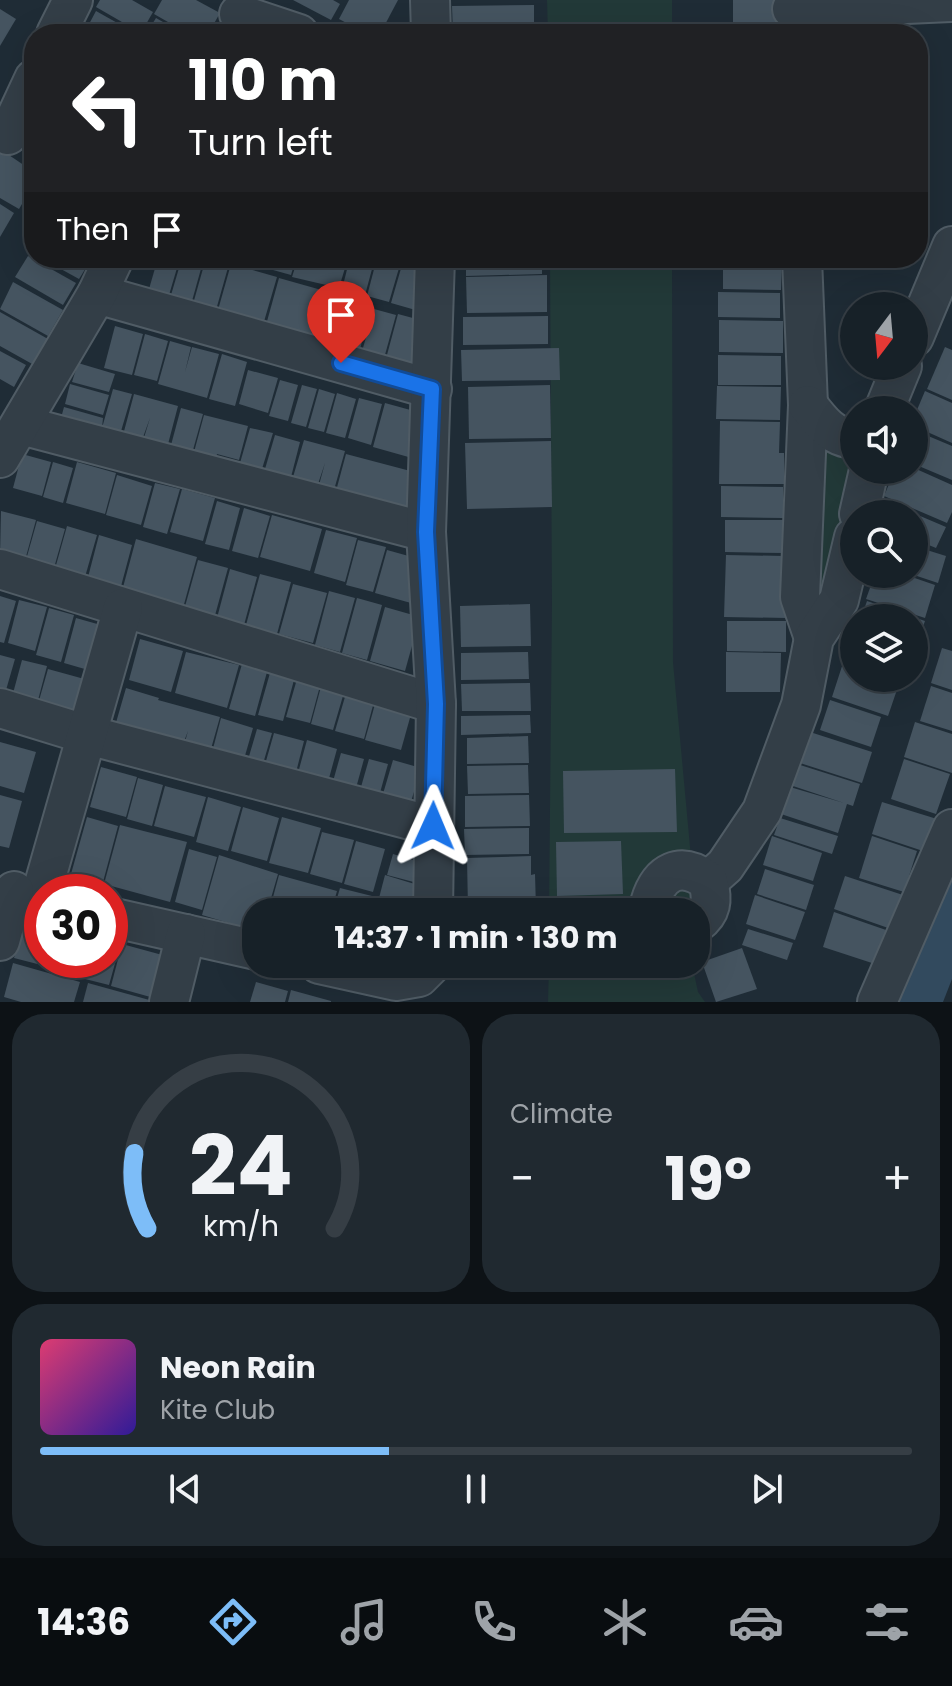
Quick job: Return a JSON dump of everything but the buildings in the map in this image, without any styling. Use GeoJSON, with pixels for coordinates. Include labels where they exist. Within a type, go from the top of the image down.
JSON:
{"type":"FeatureCollection","features":[{"type":"Feature","properties":{"kind":"street"},"geometry":{"type":"LineString","coordinates":[[430,0],[431,24]]}},
{"type":"Feature","properties":{"kind":"street"},"geometry":{"type":"LineString","coordinates":[[792,14],[952,2]]}},
{"type":"Feature","properties":{"kind":"street"},"geometry":{"type":"LineString","coordinates":[[238,16],[265,24]]}},
{"type":"Feature","properties":{"kind":"street"},"geometry":{"type":"LineString","coordinates":[[0,130],[8,135],[24,101]]}},
{"type":"Feature","properties":{"kind":"street"},"geometry":{"type":"LineString","coordinates":[[928,303],[952,246]]}},
{"type":"Feature","properties":{"kind":"street"},"geometry":{"type":"LineString","coordinates":[[0,458],[109,268]]}},
{"type":"Feature","properties":{"kind":"street"},"geometry":{"type":"LineString","coordinates":[[433,898],[436,704],[426,532],[435,268]]}},
{"type":"Feature","properties":{"kind":"street"},"geometry":{"type":"LineString","coordinates":[[802,268],[808,405],[800,597],[814,638]]}},
{"type":"Feature","properties":{"kind":"street"},"geometry":{"type":"LineString","coordinates":[[97,294],[432,389]]}},
{"type":"Feature","properties":{"kind":"street"},"geometry":{"type":"LineString","coordinates":[[808,405],[827,429],[840,435]]}},
{"type":"Feature","properties":{"kind":"street"},"geometry":{"type":"LineString","coordinates":[[21,425],[426,532]]}},
{"type":"Feature","properties":{"kind":"street"},"geometry":{"type":"LineString","coordinates":[[0,569],[436,704]]}},
{"type":"Feature","properties":{"kind":"street"},"geometry":{"type":"LineString","coordinates":[[708,881],[725,866],[762,811],[801,705],[814,638],[839,600],[842,588]]}},
{"type":"Feature","properties":{"kind":"street"},"geometry":{"type":"LineString","coordinates":[[33,874],[88,735],[123,608]]}},
{"type":"Feature","properties":{"kind":"street"},"geometry":{"type":"LineString","coordinates":[[0,708],[88,735],[433,826]]}},
{"type":"Feature","properties":{"kind":"street"},"geometry":{"type":"LineString","coordinates":[[877,1002],[952,829]]}},
{"type":"Feature","properties":{"kind":"street"},"geometry":{"type":"LineString","coordinates":[[651,898],[654,889],[671,873],[683,870],[708,881],[710,908]]}},
{"type":"Feature","properties":{"kind":"street"},"geometry":{"type":"LineString","coordinates":[[0,941],[24,896]]}},
{"type":"Feature","properties":{"kind":"street"},"geometry":{"type":"LineString","coordinates":[[128,921],[242,947]]}},
{"type":"Feature","properties":{"kind":"street"},"geometry":{"type":"LineString","coordinates":[[169,1002],[186,934]]}},
{"type":"Feature","properties":{"kind":"street"},"geometry":{"type":"LineString","coordinates":[[382,978],[396,981],[413,978]]}},
{"type":"Feature","properties":{"kind":"green space"},"geometry":{"type":"Polygon","coordinates":[[[547,0],[672,0],[672,24],[548,24],[547,0]]]}},
{"type":"Feature","properties":{"kind":"green space"},"geometry":{"type":"Polygon","coordinates":[[[550,268],[672,268],[673,662],[695,898],[549,898],[552,603],[550,268]]]}},
{"type":"Feature","properties":{"kind":"green space"},"geometry":{"type":"Polygon","coordinates":[[[808,405],[840,429],[840,484],[864,484],[859,500],[840,500],[840,559],[814,638],[808,405]]]}},
{"type":"Feature","properties":{"kind":"green space"},"geometry":{"type":"Polygon","coordinates":[[[549,978],[695,978],[698,992],[705,1002],[548,1002],[549,978]]]}},
{"type":"Feature","properties":{"kind":"water"},"geometry":{"type":"Polygon","coordinates":[[[952,854],[952,979],[943,1002],[887,1002],[952,854]]]}},
{"type":"Feature","properties":{"kind":"route"},"geometry":{"type":"LineString","coordinates":[[341,363],[432,389],[426,532],[436,704],[433,826]]}}]}
